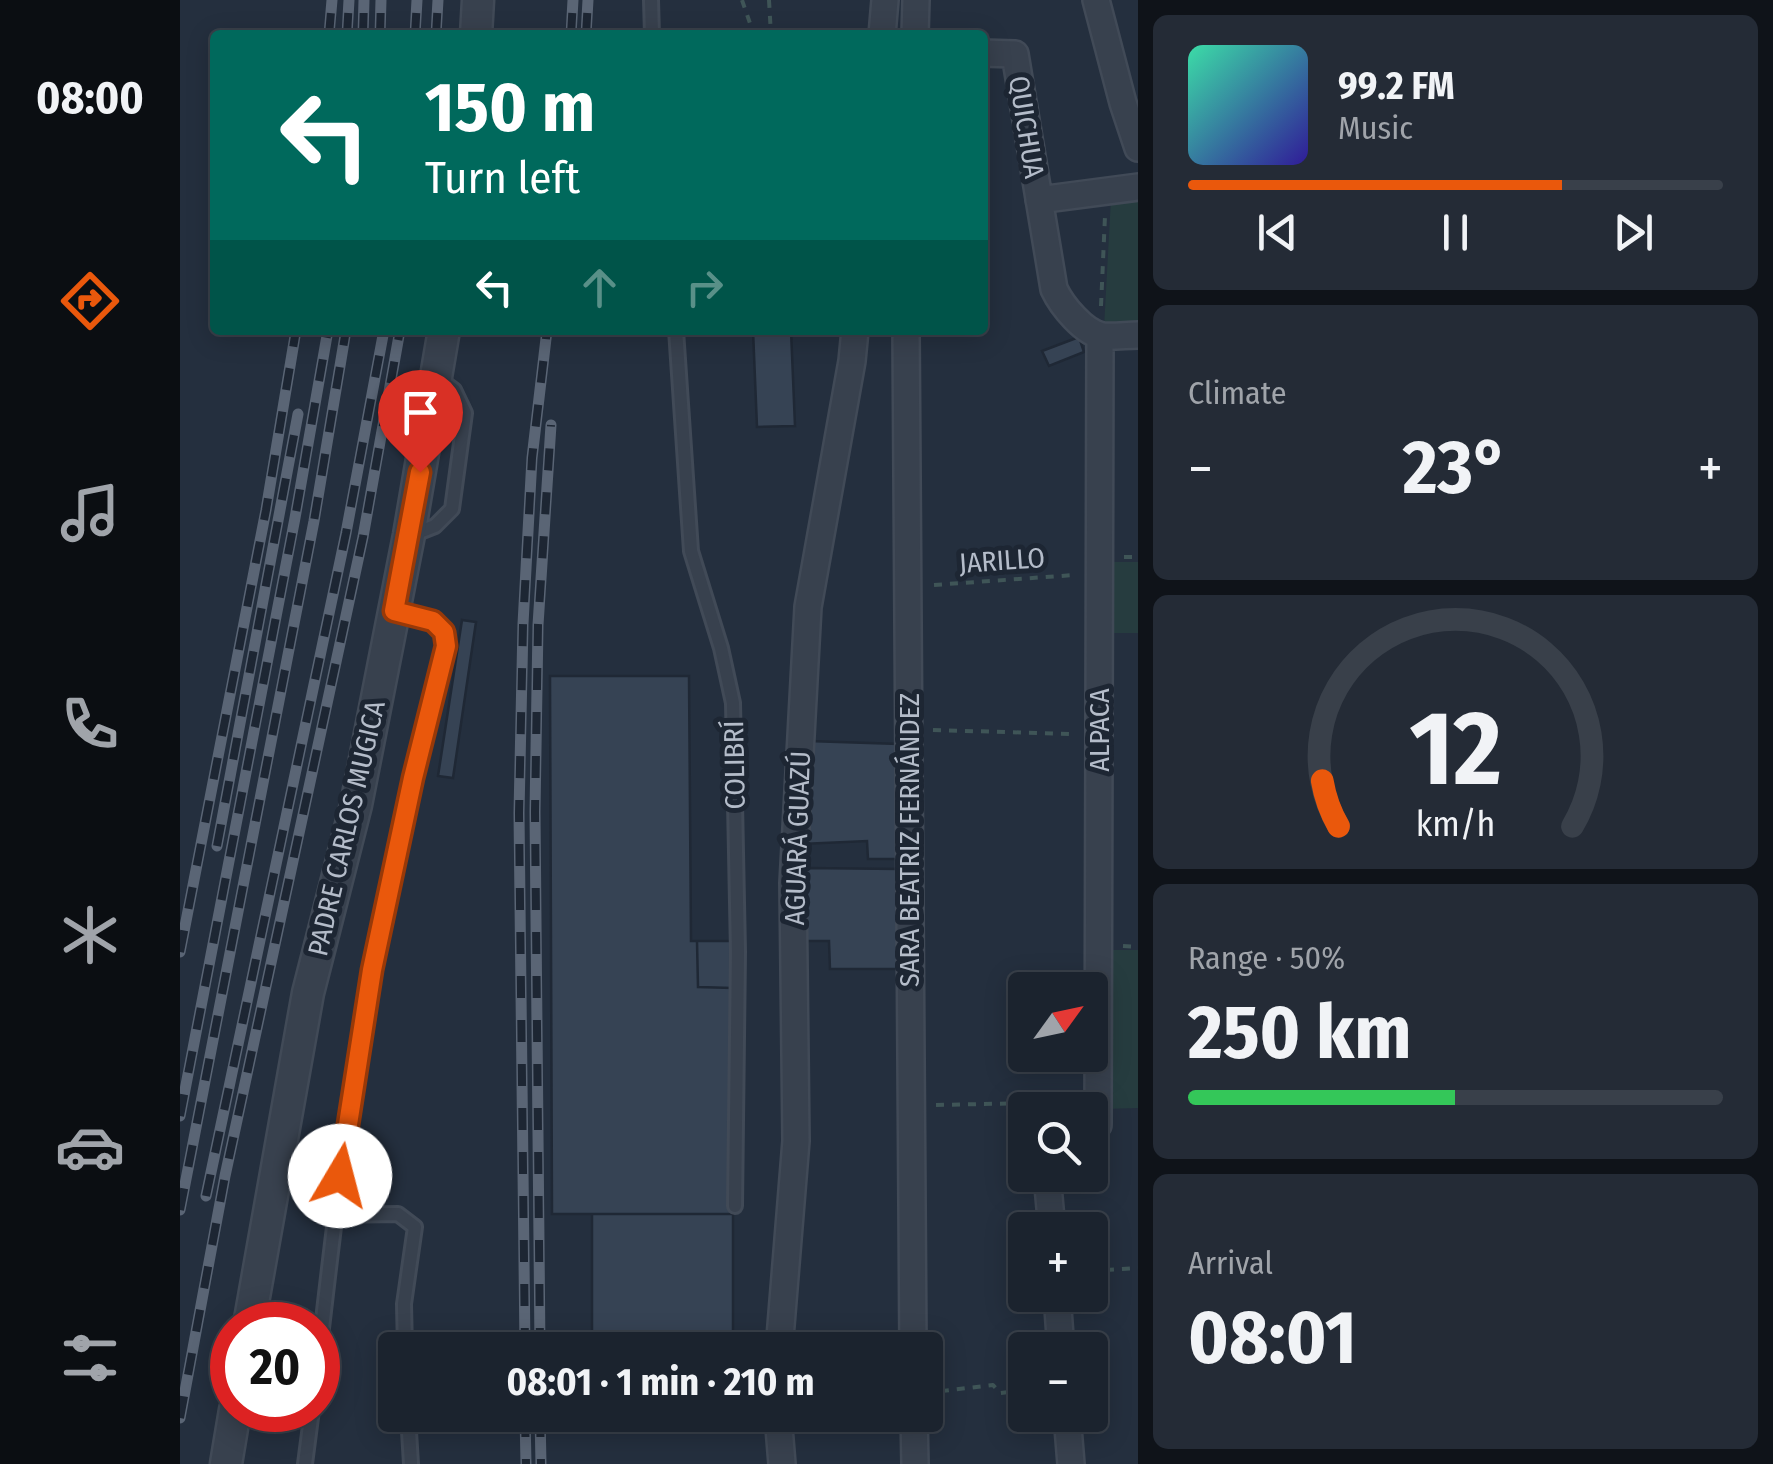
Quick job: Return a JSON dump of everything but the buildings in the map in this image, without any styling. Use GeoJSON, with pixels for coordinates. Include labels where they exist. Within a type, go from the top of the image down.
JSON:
{"type":"FeatureCollection","features":[{"type":"Feature","properties":{"kind":"street"},"geometry":{"type":"LineString","coordinates":[[476,30],[478,0]]}},
{"type":"Feature","properties":{"kind":"street"},"geometry":{"type":"LineString","coordinates":[[882,30],[885,0]]}},
{"type":"Feature","properties":{"kind":"street"},"geometry":{"type":"LineString","coordinates":[[915,30],[916,0]]}},
{"type":"Feature","properties":{"kind":"street"},"geometry":{"type":"LineString","coordinates":[[1096,0],[1122,103],[1138,148]]}},
{"type":"Feature","properties":{"kind":"street","name":"QUICHUA"},"geometry":{"type":"LineString","coordinates":[[988,53],[1015,54],[1054,289],[1081,323],[1100,336]]}},
{"type":"Feature","properties":{"kind":"street"},"geometry":{"type":"LineString","coordinates":[[1039,200],[1138,187]]}},
{"type":"Feature","properties":{"kind":"street","name":"PADRE CARLOS MUGICA"},"geometry":{"type":"LineString","coordinates":[[252,1302],[308,993],[356,805],[409,536],[443,335]]}},
{"type":"Feature","properties":{"kind":"street","name":"AGUARÁ GUAZÚ"},"geometry":{"type":"LineString","coordinates":[[780,1332],[796,1141],[793,883],[808,608],[855,335]]}},
{"type":"Feature","properties":{"kind":"street","name":"SARA BEATRIZ FERNÁNDEZ"},"geometry":{"type":"LineString","coordinates":[[906,335],[913,1332]]}},
{"type":"Feature","properties":{"kind":"street"},"geometry":{"type":"LineString","coordinates":[[1100,336],[1138,335]]}},
{"type":"Feature","properties":{"kind":"street","name":"ALPACA"},"geometry":{"type":"LineString","coordinates":[[1094,1092],[1100,336]]}},
{"type":"Feature","properties":{"kind":"street"},"geometry":{"type":"LineString","coordinates":[[226,1464],[231,1432]]}},
{"type":"Feature","properties":{"kind":"street"},"geometry":{"type":"LineString","coordinates":[[774,1464],[776,1432]]}},
{"type":"Feature","properties":{"kind":"street"},"geometry":{"type":"LineString","coordinates":[[779,1432],[782,1464]]}},
{"type":"Feature","properties":{"kind":"street"},"geometry":{"type":"LineString","coordinates":[[914,1432],[915,1464]]}},
{"type":"Feature","properties":{"kind":"street"},"geometry":{"type":"LineString","coordinates":[[1068,1432],[1071,1464]]}},
{"type":"Feature","properties":{"kind":"lane"},"geometry":{"type":"LineString","coordinates":[[651,0],[652,30]]}},
{"type":"Feature","properties":{"kind":"lane","name":"COLIBRÍ"},"geometry":{"type":"LineString","coordinates":[[676,335],[691,551],[722,648],[732,703],[738,952],[734,1206]]}},
{"type":"Feature","properties":{"kind":"lane"},"geometry":{"type":"LineString","coordinates":[[325,1302],[372,970],[446,646],[444,632],[433,621],[394,611]]}},
{"type":"Feature","properties":{"kind":"lane"},"geometry":{"type":"LineString","coordinates":[[335,1215],[398,1214],[415,1227],[404,1304],[405,1332]]}},
{"type":"Feature","properties":{"kind":"lane"},"geometry":{"type":"LineString","coordinates":[[306,1464],[310,1432]]}},
{"type":"Feature","properties":{"kind":"lane"},"geometry":{"type":"LineString","coordinates":[[409,1432],[411,1464]]}},
{"type":"Feature","properties":{"kind":"path"},"geometry":{"type":"LineString","coordinates":[[742,0],[752,30]]}},
{"type":"Feature","properties":{"kind":"path"},"geometry":{"type":"LineString","coordinates":[[770,0],[772,30]]}},
{"type":"Feature","properties":{"kind":"path"},"geometry":{"type":"LineString","coordinates":[[1100,336],[1106,191]]}},
{"type":"Feature","properties":{"kind":"path","name":"JARILLO"},"geometry":{"type":"LineString","coordinates":[[907,587],[1099,574]]}},
{"type":"Feature","properties":{"kind":"path"},"geometry":{"type":"LineString","coordinates":[[908,730],[1098,734]]}},
{"type":"Feature","properties":{"kind":"path"},"geometry":{"type":"LineString","coordinates":[[911,1105],[1008,1103]]}},
{"type":"Feature","properties":{"kind":"path"},"geometry":{"type":"LineString","coordinates":[[1108,1269],[1138,1268]]}},
{"type":"Feature","properties":{"kind":"path"},"geometry":{"type":"LineString","coordinates":[[943,1391],[993,1385],[1000,1394],[1008,1393]]}},
{"type":"Feature","properties":{"kind":"green space"},"geometry":{"type":"Polygon","coordinates":[[[1138,194],[1138,327],[1104,328],[1111,198],[1138,194]]]}},
{"type":"Feature","properties":{"kind":"green space"},"geometry":{"type":"Polygon","coordinates":[[[1106,562],[1138,562],[1138,633],[1105,633],[1106,562]]]}},
{"type":"Feature","properties":{"kind":"green space"},"geometry":{"type":"Polygon","coordinates":[[[1103,950],[1138,950],[1138,1108],[1108,1109],[1104,1072],[1108,1072],[1108,972],[1103,972],[1103,950]]]}},
{"type":"Feature","properties":{"kind":"railway"},"geometry":{"type":"LineString","coordinates":[[329,30],[332,0]]}},
{"type":"Feature","properties":{"kind":"railway"},"geometry":{"type":"LineString","coordinates":[[347,30],[349,0]]}},
{"type":"Feature","properties":{"kind":"railway"},"geometry":{"type":"LineString","coordinates":[[363,30],[364,0]]}},
{"type":"Feature","properties":{"kind":"railway"},"geometry":{"type":"LineString","coordinates":[[380,30],[381,0]]}},
{"type":"Feature","properties":{"kind":"railway"},"geometry":{"type":"LineString","coordinates":[[415,30],[417,0]]}},
{"type":"Feature","properties":{"kind":"railway"},"geometry":{"type":"LineString","coordinates":[[436,30],[438,0]]}},
{"type":"Feature","properties":{"kind":"railway"},"geometry":{"type":"LineString","coordinates":[[571,30],[573,0]]}},
{"type":"Feature","properties":{"kind":"railway"},"geometry":{"type":"LineString","coordinates":[[586,30],[588,0]]}},
{"type":"Feature","properties":{"kind":"railway"},"geometry":{"type":"LineString","coordinates":[[180,952],[266,510],[295,335]]}},
{"type":"Feature","properties":{"kind":"railway"},"geometry":{"type":"LineString","coordinates":[[180,1116],[327,335]]}},
{"type":"Feature","properties":{"kind":"railway"},"geometry":{"type":"LineString","coordinates":[[180,1210],[314,521],[345,335]]}},
{"type":"Feature","properties":{"kind":"railway"},"geometry":{"type":"LineString","coordinates":[[206,1196],[346,533],[383,335]]}},
{"type":"Feature","properties":{"kind":"railway"},"geometry":{"type":"LineString","coordinates":[[180,1418],[225,1176],[363,537],[399,335]]}},
{"type":"Feature","properties":{"kind":"railway"},"geometry":{"type":"LineString","coordinates":[[525,1332],[519,813],[523,624],[532,458],[546,335]]}},
{"type":"Feature","properties":{"kind":"railway"},"geometry":{"type":"LineString","coordinates":[[217,846],[298,414]]}},
{"type":"Feature","properties":{"kind":"railway"},"geometry":{"type":"LineString","coordinates":[[540,1332],[535,812],[538,625],[551,425]]}},
{"type":"Feature","properties":{"kind":"railway"},"geometry":{"type":"LineString","coordinates":[[525,1432],[526,1464]]}},
{"type":"Feature","properties":{"kind":"railway"},"geometry":{"type":"LineString","coordinates":[[540,1432],[541,1464]]}},
{"type":"Feature","properties":{"kind":"route"},"geometry":{"type":"LineString","coordinates":[[340,1176],[372,970],[446,646],[444,632],[433,621],[394,611],[420,472]]}}]}
